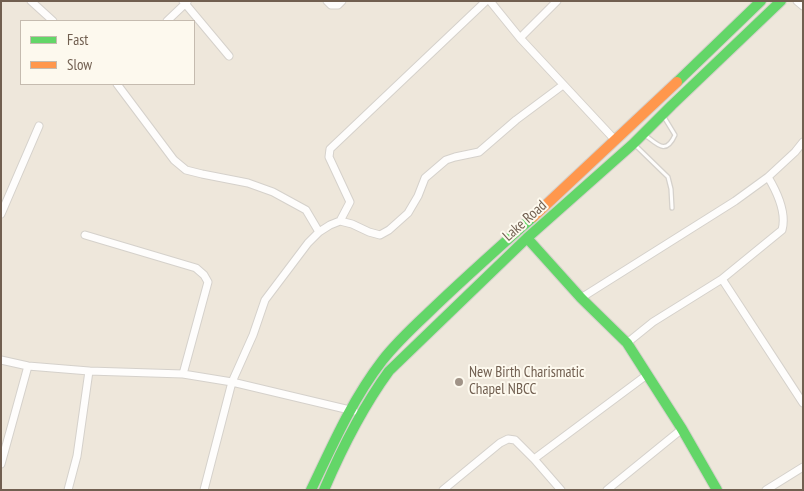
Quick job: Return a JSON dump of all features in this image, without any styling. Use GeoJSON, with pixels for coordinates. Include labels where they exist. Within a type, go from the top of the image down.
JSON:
{"type":"FeatureCollection","features":[{"type":"Feature","properties":{"kind":"main road","name":"Lake Road"},"geometry":{"type":"LineString","coordinates":[[311,490],[350,410],[365,385],[394,346],[457,285],[524,226],[629,128],[761,1]]}},
{"type":"Feature","properties":{"kind":"main road","name":"Lake Road"},"geometry":{"type":"LineString","coordinates":[[324,490],[346,441],[389,371],[527,238],[633,144],[781,1]]}},
{"type":"Feature","properties":{"kind":"main road"},"geometry":{"type":"LineString","coordinates":[[527,238],[581,298],[627,342],[682,429],[717,490]]}},
{"type":"Feature","properties":{"kind":"street"},"geometry":{"type":"LineString","coordinates":[[31,1],[52,20]]}},
{"type":"Feature","properties":{"kind":"street"},"geometry":{"type":"LineString","coordinates":[[327,1],[331,5],[338,5],[342,1]]}},
{"type":"Feature","properties":{"kind":"street"},"geometry":{"type":"LineString","coordinates":[[340,221],[350,202],[329,157],[330,149],[488,1],[615,140]]}},
{"type":"Feature","properties":{"kind":"street"},"geometry":{"type":"LineString","coordinates":[[520,38],[557,1]]}},
{"type":"Feature","properties":{"kind":"street"},"geometry":{"type":"LineString","coordinates":[[796,1],[803,6]]}},
{"type":"Feature","properties":{"kind":"street"},"geometry":{"type":"LineString","coordinates":[[168,20],[185,2],[229,56]]}},
{"type":"Feature","properties":{"kind":"street"},"geometry":{"type":"LineString","coordinates":[[118,85],[174,160],[186,170],[248,183],[273,192],[306,210],[319,232]]}},
{"type":"Feature","properties":{"kind":"street"},"geometry":{"type":"LineString","coordinates":[[204,490],[232,382],[253,335],[265,300],[319,232],[340,221],[380,235],[389,230],[408,213],[418,196],[425,178],[446,160],[455,156],[479,152],[516,120],[563,85]]}},
{"type":"Feature","properties":{"kind":"street"},"geometry":{"type":"LineString","coordinates":[[1,214],[39,126]]}},
{"type":"Feature","properties":{"kind":"street"},"geometry":{"type":"LineString","coordinates":[[581,298],[757,186],[795,152],[803,142]]}},
{"type":"Feature","properties":{"kind":"street"},"geometry":{"type":"LineString","coordinates":[[627,342],[660,317],[722,279],[782,230],[785,221],[783,212],[779,198],[768,177]]}},
{"type":"Feature","properties":{"kind":"street"},"geometry":{"type":"LineString","coordinates":[[85,235],[196,268],[204,275],[208,282],[183,374]]}},
{"type":"Feature","properties":{"kind":"street"},"geometry":{"type":"LineString","coordinates":[[722,279],[803,403]]}},
{"type":"Feature","properties":{"kind":"street"},"geometry":{"type":"LineString","coordinates":[[1,360],[28,366],[89,371],[183,374],[232,382],[361,414]]}},
{"type":"Feature","properties":{"kind":"street"},"geometry":{"type":"LineString","coordinates":[[1,464],[28,366]]}},
{"type":"Feature","properties":{"kind":"street"},"geometry":{"type":"LineString","coordinates":[[68,490],[77,456],[89,371]]}},
{"type":"Feature","properties":{"kind":"street"},"geometry":{"type":"LineString","coordinates":[[534,459],[648,374]]}},
{"type":"Feature","properties":{"kind":"street"},"geometry":{"type":"LineString","coordinates":[[607,490],[682,429]]}},
{"type":"Feature","properties":{"kind":"street"},"geometry":{"type":"LineString","coordinates":[[443,490],[500,443],[508,439],[515,440],[561,490]]}},
{"type":"Feature","properties":{"kind":"street"},"geometry":{"type":"LineString","coordinates":[[766,490],[803,466]]}},
{"type":"Feature","properties":{"kind":"lane"},"geometry":{"type":"LineString","coordinates":[[643,134],[660,147],[664,148],[667,146],[675,135],[663,115]]}},
{"type":"Feature","properties":{"kind":"lane"},"geometry":{"type":"LineString","coordinates":[[633,144],[668,177],[672,208]]}},
{"type":"Feature","properties":{"kind":"shaded area"},"geometry":{"type":"Polygon","coordinates":[[[1,1],[803,1],[803,490],[1,490],[1,1]]]}},
{"type":"Feature","properties":{"kind":"traffic: fast"},"geometry":{"type":"LineString","coordinates":[[677,82],[761,1]]}},
{"type":"Feature","properties":{"kind":"traffic: fast"},"geometry":{"type":"LineString","coordinates":[[324,490],[353,429],[389,371],[527,238],[633,144],[781,1]]}},
{"type":"Feature","properties":{"kind":"traffic: fast"},"geometry":{"type":"LineString","coordinates":[[311,490],[361,391],[387,355],[403,337],[479,265],[533,217]]}},
{"type":"Feature","properties":{"kind":"traffic: fast"},"geometry":{"type":"LineString","coordinates":[[527,238],[581,298],[627,343],[682,429],[717,490]]}},
{"type":"Feature","properties":{"kind":"traffic: slow"},"geometry":{"type":"LineString","coordinates":[[533,217],[677,82]]}},
{"type":"Feature","properties":{"kind":"place","name":"New Birth Charismatic Chapel NBCC"},"geometry":{"type":"Point","coordinates":[459,382]}}]}
